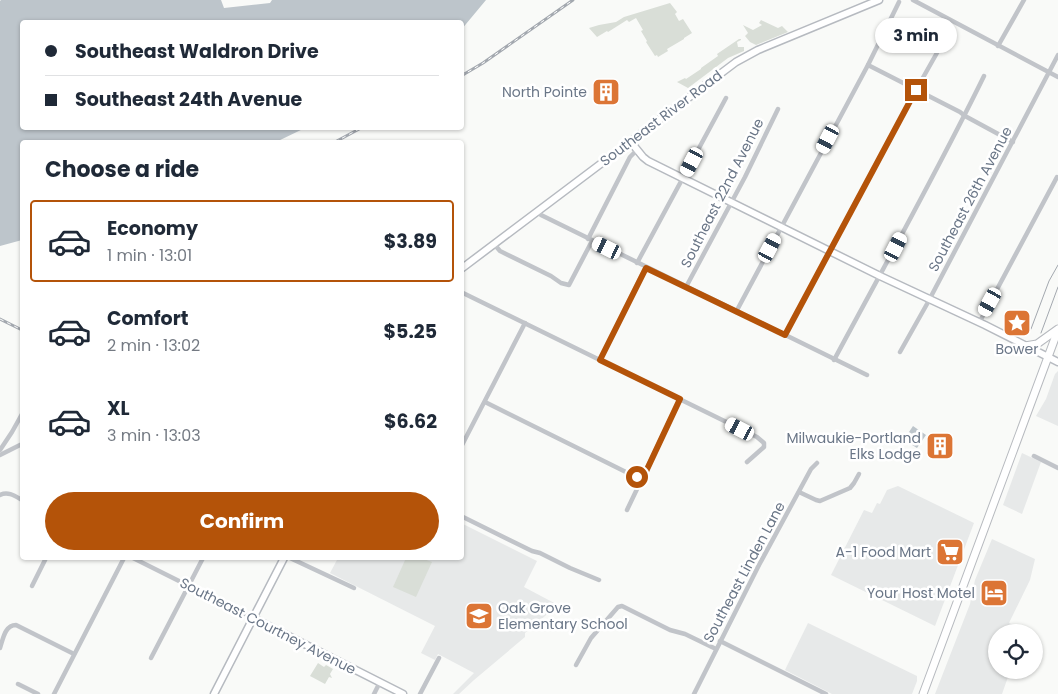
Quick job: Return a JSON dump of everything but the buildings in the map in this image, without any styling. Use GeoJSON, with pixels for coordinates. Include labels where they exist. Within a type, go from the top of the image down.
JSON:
{"type":"FeatureCollection","features":[{"type":"Feature","properties":{"kind":"main road"},"geometry":{"type":"LineString","coordinates":[[1024,346],[1037,344],[1058,330]]}},
{"type":"Feature","properties":{"kind":"main road"},"geometry":{"type":"LineString","coordinates":[[923,694],[1058,330]]}},
{"type":"Feature","properties":{"kind":"street","name":"Southeast River Road"},"geometry":{"type":"LineString","coordinates":[[464,267],[743,58],[879,0]]}},
{"type":"Feature","properties":{"kind":"street"},"geometry":{"type":"LineString","coordinates":[[913,0],[1058,77]]}},
{"type":"Feature","properties":{"kind":"street"},"geometry":{"type":"LineString","coordinates":[[998,46],[1024,0]]}},
{"type":"Feature","properties":{"kind":"street"},"geometry":{"type":"LineString","coordinates":[[736,312],[868,65],[899,1]]}},
{"type":"Feature","properties":{"kind":"street"},"geometry":{"type":"LineString","coordinates":[[785,335],[938,51]]}},
{"type":"Feature","properties":{"kind":"street","name":"Southeast 26th Avenue"},"geometry":{"type":"LineString","coordinates":[[900,352],[930,300],[1058,55]]}},
{"type":"Feature","properties":{"kind":"street"},"geometry":{"type":"LineString","coordinates":[[868,65],[960,112],[1013,142]]}},
{"type":"Feature","properties":{"kind":"street"},"geometry":{"type":"LineString","coordinates":[[834,360],[896,247],[984,76]]}},
{"type":"Feature","properties":{"kind":"street"},"geometry":{"type":"LineString","coordinates":[[637,263],[726,98]]}},
{"type":"Feature","properties":{"kind":"street","name":"Southeast 22nd Avenue"},"geometry":{"type":"LineString","coordinates":[[686,287],[732,202],[778,109]]}},
{"type":"Feature","properties":{"kind":"street"},"geometry":{"type":"LineString","coordinates":[[630,141],[648,161],[1058,362]]}},
{"type":"Feature","properties":{"kind":"street"},"geometry":{"type":"LineString","coordinates":[[494,244],[500,251],[551,276],[561,283],[569,285],[630,157],[637,150]]}},
{"type":"Feature","properties":{"kind":"street"},"geometry":{"type":"LineString","coordinates":[[979,323],[1057,177]]}},
{"type":"Feature","properties":{"kind":"street"},"geometry":{"type":"LineString","coordinates":[[538,211],[541,215],[646,268],[867,375]]}},
{"type":"Feature","properties":{"kind":"street"},"geometry":{"type":"LineString","coordinates":[[600,360],[646,268]]}},
{"type":"Feature","properties":{"kind":"street"},"geometry":{"type":"LineString","coordinates":[[464,293],[757,438],[765,446],[747,462]]}},
{"type":"Feature","properties":{"kind":"street"},"geometry":{"type":"LineString","coordinates":[[464,441],[525,323]]}},
{"type":"Feature","properties":{"kind":"street"},"geometry":{"type":"LineString","coordinates":[[627,510],[680,399]]}},
{"type":"Feature","properties":{"kind":"street"},"geometry":{"type":"LineString","coordinates":[[485,402],[642,480]]}},
{"type":"Feature","properties":{"kind":"street"},"geometry":{"type":"LineString","coordinates":[[0,450],[20,418]]}},
{"type":"Feature","properties":{"kind":"street"},"geometry":{"type":"LineString","coordinates":[[0,455],[20,445]]}},
{"type":"Feature","properties":{"kind":"street"},"geometry":{"type":"LineString","coordinates":[[1034,456],[1058,468]]}},
{"type":"Feature","properties":{"kind":"street","name":"Southeast Linden Lane"},"geometry":{"type":"LineString","coordinates":[[694,694],[762,561],[811,469],[817,463]]}},
{"type":"Feature","properties":{"kind":"street"},"geometry":{"type":"LineString","coordinates":[[799,492],[820,501],[850,488],[859,474]]}},
{"type":"Feature","properties":{"kind":"street"},"geometry":{"type":"LineString","coordinates":[[2,494],[11,494],[20,499]]}},
{"type":"Feature","properties":{"kind":"street"},"geometry":{"type":"LineString","coordinates":[[464,517],[532,551],[599,580]]}},
{"type":"Feature","properties":{"kind":"street"},"geometry":{"type":"LineString","coordinates":[[32,586],[45,560]]}},
{"type":"Feature","properties":{"kind":"street"},"geometry":{"type":"LineString","coordinates":[[54,694],[123,560]]}},
{"type":"Feature","properties":{"kind":"street","name":"Southeast Courtney Avenue"},"geometry":{"type":"LineString","coordinates":[[138,560],[403,694]]}},
{"type":"Feature","properties":{"kind":"street"},"geometry":{"type":"LineString","coordinates":[[151,658],[202,560]]}},
{"type":"Feature","properties":{"kind":"street"},"geometry":{"type":"LineString","coordinates":[[214,694],[283,560]]}},
{"type":"Feature","properties":{"kind":"street"},"geometry":{"type":"LineString","coordinates":[[294,560],[354,588]]}},
{"type":"Feature","properties":{"kind":"street"},"geometry":{"type":"LineString","coordinates":[[576,664],[591,638],[618,607],[622,606],[670,630],[685,634],[716,649]]}},
{"type":"Feature","properties":{"kind":"street"},"geometry":{"type":"LineString","coordinates":[[0,648],[4,636],[11,626],[16,625],[74,654]]}},
{"type":"Feature","properties":{"kind":"street"},"geometry":{"type":"LineString","coordinates":[[720,641],[826,694]]}},
{"type":"Feature","properties":{"kind":"street"},"geometry":{"type":"LineString","coordinates":[[420,694],[439,658]]}},
{"type":"Feature","properties":{"kind":"street"},"geometry":{"type":"LineString","coordinates":[[374,694],[380,682]]}},
{"type":"Feature","properties":{"kind":"street"},"geometry":{"type":"LineString","coordinates":[[18,684],[38,694]]}},
{"type":"Feature","properties":{"kind":"shaded area"},"geometry":{"type":"Polygon","coordinates":[[[221,0],[224,8],[270,3],[272,0],[486,0],[464,26],[464,20],[20,20],[20,130],[301,130],[280,140],[20,140],[20,241],[0,246],[0,1],[221,0]]]}},
{"type":"Feature","properties":{"kind":"shaded area"},"geometry":{"type":"Polygon","coordinates":[[[670,3],[677,12],[675,14],[679,21],[683,19],[692,33],[658,57],[657,55],[655,56],[646,42],[641,31],[643,30],[636,18],[629,22],[627,20],[597,37],[589,28],[616,22],[624,17],[670,3]]]}},
{"type":"Feature","properties":{"kind":"shaded area"},"geometry":{"type":"Polygon","coordinates":[[[761,20],[778,28],[782,26],[788,32],[756,45],[745,36],[748,33],[743,25],[753,30],[762,25],[759,23],[761,20]]]}},
{"type":"Feature","properties":{"kind":"shaded area"},"geometry":{"type":"Polygon","coordinates":[[[739,39],[741,40],[737,42],[738,47],[744,47],[744,51],[728,58],[688,88],[677,82],[686,79],[701,69],[718,56],[717,54],[739,39]]]}},
{"type":"Feature","properties":{"kind":"shaded area"},"geometry":{"type":"Polygon","coordinates":[[[1058,371],[1058,426],[1036,416],[1046,399],[1055,374],[1058,371]]]}},
{"type":"Feature","properties":{"kind":"shaded area"},"geometry":{"type":"Polygon","coordinates":[[[913,426],[926,435],[917,448],[909,443],[914,435],[909,432],[913,426]]]}},
{"type":"Feature","properties":{"kind":"shaded area"},"geometry":{"type":"Polygon","coordinates":[[[1022,453],[1041,462],[1022,514],[1003,505],[1022,453]]]}},
{"type":"Feature","properties":{"kind":"shaded area"},"geometry":{"type":"Polygon","coordinates":[[[898,486],[974,523],[935,626],[831,575],[864,510],[872,513],[877,503],[880,504],[887,490],[898,486]]]}},
{"type":"Feature","properties":{"kind":"shaded area","name":"Oak Grove Elementary School"},"geometry":{"type":"Polygon","coordinates":[[[464,524],[537,561],[524,587],[558,605],[525,633],[525,637],[459,694],[453,694],[474,673],[438,654],[435,660],[421,653],[435,626],[330,573],[337,560],[464,560],[464,524]]]}},
{"type":"Feature","properties":{"kind":"shaded area"},"geometry":{"type":"Polygon","coordinates":[[[992,539],[1035,559],[1030,580],[1009,623],[1011,624],[988,624],[988,679],[1007,679],[1002,694],[935,694],[970,604],[975,580],[992,539]]]}},
{"type":"Feature","properties":{"kind":"shaded area"},"geometry":{"type":"Polygon","coordinates":[[[405,560],[426,560],[432,562],[416,597],[393,587],[405,560]]]}},
{"type":"Feature","properties":{"kind":"shaded area"},"geometry":{"type":"Polygon","coordinates":[[[808,623],[917,676],[912,694],[832,694],[785,670],[808,623]]]}},
{"type":"Feature","properties":{"kind":"shaded area"},"geometry":{"type":"Polygon","coordinates":[[[318,663],[333,669],[330,674],[332,678],[329,677],[325,684],[310,676],[318,663]]]}},
{"type":"Feature","properties":{"kind":"tram line"},"geometry":{"type":"LineString","coordinates":[[1031,329],[1049,281],[1058,265]]}},
{"type":"Feature","properties":{"kind":"tram line"},"geometry":{"type":"LineString","coordinates":[[1041,333],[1058,287]]}},
{"type":"Feature","properties":{"kind":"railway"},"geometry":{"type":"LineString","coordinates":[[464,74],[573,0]]}},
{"type":"Feature","properties":{"kind":"railway"},"geometry":{"type":"LineString","coordinates":[[339,140],[357,130]]}},
{"type":"Feature","properties":{"kind":"railway"},"geometry":{"type":"LineString","coordinates":[[0,319],[20,329]]}},
{"type":"Feature","properties":{"kind":"place","name":"North Pointe"},"geometry":{"type":"Point","coordinates":[606,92]}},
{"type":"Feature","properties":{"kind":"place","name":"Bower"},"geometry":{"type":"Point","coordinates":[1017,323]}},
{"type":"Feature","properties":{"kind":"place","name":"Milwaukie-Portland Elks Lodge"},"geometry":{"type":"Point","coordinates":[940,446]}},
{"type":"Feature","properties":{"kind":"place","name":"A-1 Food Mart"},"geometry":{"type":"Point","coordinates":[950,552]}},
{"type":"Feature","properties":{"kind":"place","name":"Your Host Motel"},"geometry":{"type":"Point","coordinates":[994,593]}},
{"type":"Feature","properties":{"kind":"place","name":"Oak Grove Elementary School"},"geometry":{"type":"Point","coordinates":[479,616]}},
{"type":"Feature","properties":{"kind":"route"},"geometry":{"type":"LineString","coordinates":[[637,477],[642,480],[680,399],[600,360],[646,268],[785,335],[916,90]]}}]}
